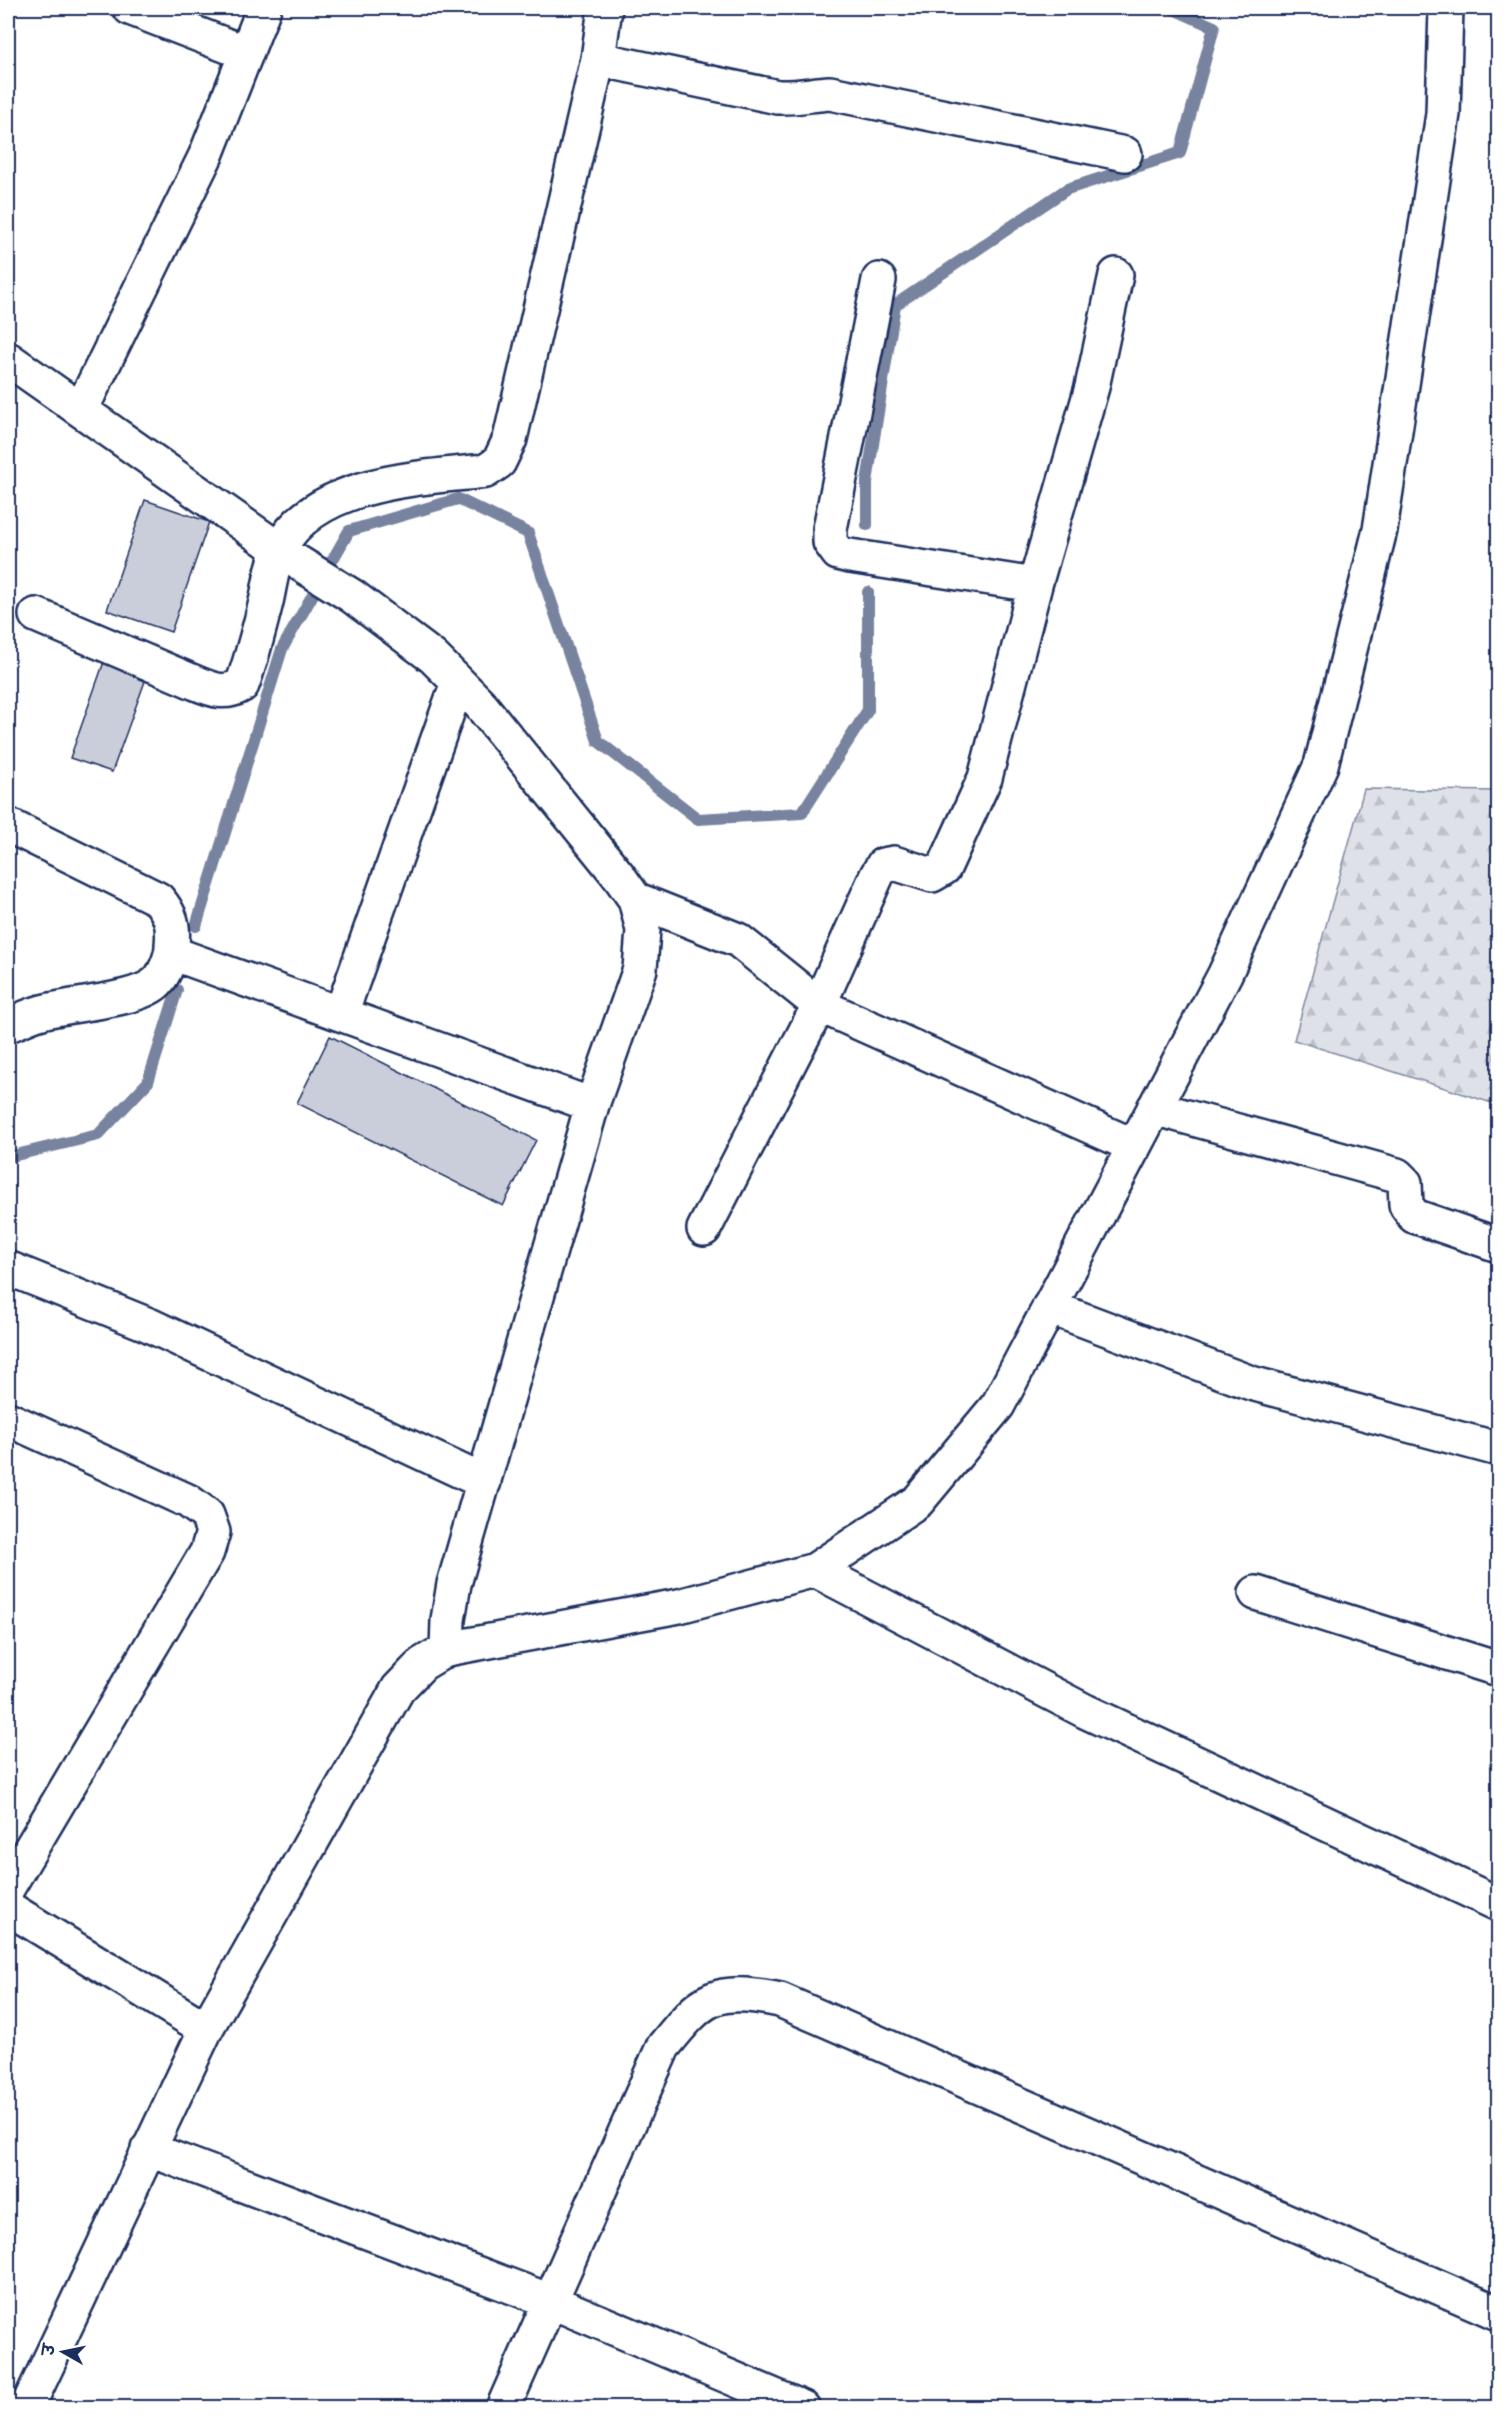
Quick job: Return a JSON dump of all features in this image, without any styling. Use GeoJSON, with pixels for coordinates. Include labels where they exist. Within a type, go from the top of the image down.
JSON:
{"type":"FeatureCollection","features":[{"type":"Feature","properties":{"kind":"street"},"geometry":{"type":"LineString","coordinates":[[130,8],[246,53]]}},
{"type":"Feature","properties":{"kind":"street"},"geometry":{"type":"LineString","coordinates":[[81,410],[206,155],[264,8]]}},
{"type":"Feature","properties":{"kind":"street"},"geometry":{"type":"LineString","coordinates":[[36,615],[196,684],[217,692],[232,691],[242,685],[297,524],[335,500],[379,484],[486,471],[499,462],[510,439],[598,58],[604,8]]}},
{"type":"Feature","properties":{"kind":"street"},"geometry":{"type":"LineString","coordinates":[[27,2408],[206,2029],[398,1689],[422,1664],[447,1649],[679,1606],[815,1570],[918,1501],[998,1404],[1225,974],[1321,765],[1380,530],[1443,114],[1446,8]]}},
{"type":"Feature","properties":{"kind":"street"},"geometry":{"type":"LineString","coordinates":[[598,58],[778,97],[794,98],[830,93],[1125,154]]}},
{"type":"Feature","properties":{"kind":"street"},"geometry":{"type":"LineString","coordinates":[[704,1229],[819,1005],[883,865],[894,863],[932,875],[944,868],[985,778],[1035,585],[1092,387],[1116,275]]}},
{"type":"Feature","properties":{"kind":"street"},"geometry":{"type":"LineString","coordinates":[[879,280],[832,518],[830,542],[838,553],[850,556],[1035,585]]}},
{"type":"Feature","properties":{"kind":"street"},"geometry":{"type":"LineString","coordinates":[[8,360],[287,554],[352,596],[433,657],[479,703],[635,899],[643,930],[639,969],[592,1105],[454,1584],[448,1620],[447,1649]]}},
{"type":"Feature","properties":{"kind":"street"},"geometry":{"type":"LineString","coordinates":[[341,1014],[458,682]]}},
{"type":"Feature","properties":{"kind":"street"},"geometry":{"type":"LineString","coordinates":[[8,825],[158,899],[169,911],[174,928],[172,953],[156,983],[144,990],[109,1000],[42,1012],[8,1025]]}},
{"type":"Feature","properties":{"kind":"street"},"geometry":{"type":"LineString","coordinates":[[635,899],[738,940],[819,1005],[1134,1146]]}},
{"type":"Feature","properties":{"kind":"street"},"geometry":{"type":"LineString","coordinates":[[172,953],[592,1105]]}},
{"type":"Feature","properties":{"kind":"street"},"geometry":{"type":"LineString","coordinates":[[1154,1108],[1397,1175],[1405,1183],[1406,1205],[1414,1216],[1498,1245]]}},
{"type":"Feature","properties":{"kind":"street"},"geometry":{"type":"LineString","coordinates":[[8,1268],[149,1325],[484,1482]]}},
{"type":"Feature","properties":{"kind":"street"},"geometry":{"type":"LineString","coordinates":[[1049,1308],[1251,1383],[1498,1449]]}},
{"type":"Feature","properties":{"kind":"street"},"geometry":{"type":"LineString","coordinates":[[8,1419],[188,1501],[207,1515],[213,1532],[207,1552],[8,1887]]}},
{"type":"Feature","properties":{"kind":"street"},"geometry":{"type":"LineString","coordinates":[[815,1570],[1085,1711],[1498,1904]]}},
{"type":"Feature","properties":{"kind":"street"},"geometry":{"type":"LineString","coordinates":[[1256,1593],[1498,1669]]}},
{"type":"Feature","properties":{"kind":"street"},"geometry":{"type":"LineString","coordinates":[[8,1908],[206,2029]]}},
{"type":"Feature","properties":{"kind":"street"},"geometry":{"type":"LineString","coordinates":[[502,2408],[663,2047],[687,2017],[712,1997],[747,1993],[780,2000],[1498,2313]]}},
{"type":"Feature","properties":{"kind":"street"},"geometry":{"type":"LineString","coordinates":[[148,2149],[550,2301],[803,2408]]}},
{"type":"Feature","properties":{"kind":"green space"},"geometry":{"type":"Polygon","coordinates":[[[1364,789],[1498,791],[1498,1105],[1294,1040],[1364,789]]]}},
{"type":"Feature","properties":{"kind":"building"},"geometry":{"type":"Polygon","coordinates":[[[145,500],[209,522],[171,632],[107,610],[145,500]]]}},
{"type":"Feature","properties":{"kind":"building"},"geometry":{"type":"Polygon","coordinates":[[[105,659],[148,673],[112,772],[70,758],[105,659]]]}},
{"type":"Feature","properties":{"kind":"building"},"geometry":{"type":"Polygon","coordinates":[[[330,1036],[536,1140],[503,1206],[297,1103],[330,1036]]]}},
{"type":"Feature","properties":{"kind":"waterway"},"geometry":{"type":"LineString","coordinates":[[867,525],[867,482],[895,305],[1067,189],[1180,153],[1214,27],[1171,8]]}},
{"type":"Feature","properties":{"kind":"waterway"},"geometry":{"type":"LineString","coordinates":[[196,926],[282,649],[349,531],[458,499],[528,533],[598,741],[698,819],[802,813],[868,710],[868,592]]}},
{"type":"Feature","properties":{"kind":"waterway"},"geometry":{"type":"LineString","coordinates":[[8,1157],[98,1135],[148,1082],[177,990]]}}]}
